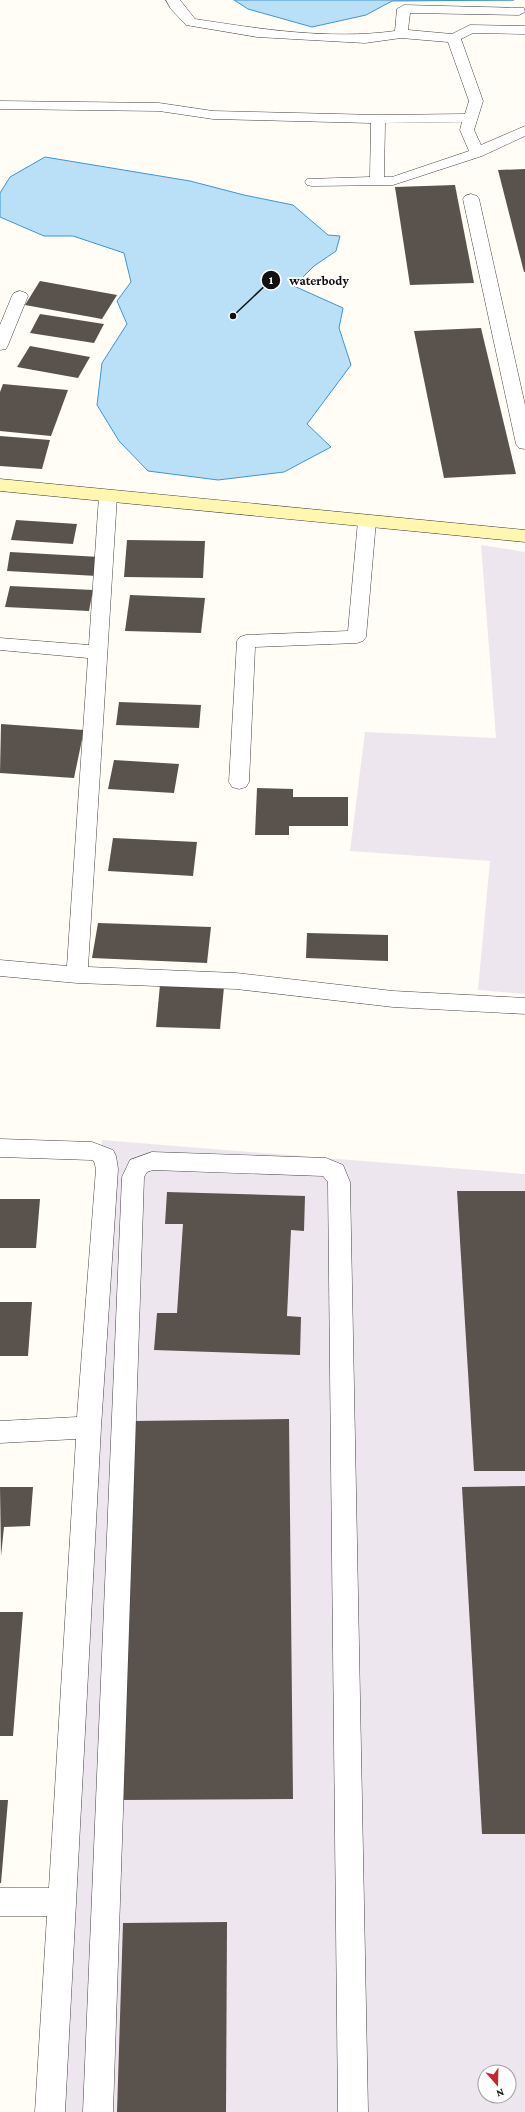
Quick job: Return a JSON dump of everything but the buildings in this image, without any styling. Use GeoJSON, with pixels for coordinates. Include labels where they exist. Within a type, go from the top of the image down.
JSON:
{"type":"FeatureCollection","features":[{"type":"Feature","properties":{"kind":"street"},"geometry":{"type":"LineString","coordinates":[[471,199],[525,444]]}},
{"type":"Feature","properties":{"kind":"street"},"geometry":{"type":"LineString","coordinates":[[0,345],[20,296]]}},
{"type":"Feature","properties":{"kind":"street"},"geometry":{"type":"LineString","coordinates":[[0,485],[525,536]]}},
{"type":"Feature","properties":{"kind":"street"},"geometry":{"type":"LineString","coordinates":[[77,975],[108,496]]}},
{"type":"Feature","properties":{"kind":"street"},"geometry":{"type":"LineString","coordinates":[[0,644],[98,652]]}},
{"type":"Feature","properties":{"kind":"street"},"geometry":{"type":"LineString","coordinates":[[0,968],[77,975],[236,981],[393,999],[525,1006]]}},
{"type":"Feature","properties":{"kind":"street"},"geometry":{"type":"LineString","coordinates":[[0,1148],[92,1151],[105,1156],[107,1169],[89,1427],[50,2112]]}},
{"type":"Feature","properties":{"kind":"street"},"geometry":{"type":"LineString","coordinates":[[98,2112],[133,1177],[138,1166],[152,1160],[326,1167],[336,1172],[339,1182],[353,2112]]}},
{"type":"Feature","properties":{"kind":"street"},"geometry":{"type":"LineString","coordinates":[[0,1432],[89,1427]]}},
{"type":"Feature","properties":{"kind":"street"},"geometry":{"type":"LineString","coordinates":[[0,1902],[62,1902]]}},
{"type":"Feature","properties":{"kind":"lane"},"geometry":{"type":"LineString","coordinates":[[173,0],[176,6],[191,22],[257,33],[365,38],[401,34],[454,38],[470,29],[525,30]]}},
{"type":"Feature","properties":{"kind":"lane"},"geometry":{"type":"LineString","coordinates":[[401,34],[404,9],[519,11]]}},
{"type":"Feature","properties":{"kind":"lane"},"geometry":{"type":"LineString","coordinates":[[454,38],[476,101],[467,130],[477,153]]}},
{"type":"Feature","properties":{"kind":"lane"},"geometry":{"type":"LineString","coordinates":[[0,105],[159,107],[213,115],[378,119],[470,118]]}},
{"type":"Feature","properties":{"kind":"lane"},"geometry":{"type":"LineString","coordinates":[[377,181],[378,119]]}},
{"type":"Feature","properties":{"kind":"lane"},"geometry":{"type":"LineString","coordinates":[[312,182],[393,181],[477,153],[525,130]]}},
{"type":"Feature","properties":{"kind":"lane"},"geometry":{"type":"LineString","coordinates":[[239,782],[246,641],[357,637],[367,521]]}},
{"type":"Feature","properties":{"kind":"shaded area"},"geometry":{"type":"Polygon","coordinates":[[[481,545],[525,552],[525,994],[478,990],[490,861],[350,851],[365,732],[496,738],[481,545]]]}},
{"type":"Feature","properties":{"kind":"shaded area"},"geometry":{"type":"Polygon","coordinates":[[[102,1140],[525,1174],[525,2112],[41,2112],[102,1140]]]}},
{"type":"Feature","properties":{"kind":"water"},"geometry":{"type":"Polygon","coordinates":[[[234,0],[514,0],[392,1],[366,15],[312,27],[248,9],[234,0]]]}},
{"type":"Feature","properties":{"kind":"water"},"geometry":{"type":"Polygon","coordinates":[[[45,157],[190,181],[244,195],[293,205],[328,235],[340,236],[336,251],[314,266],[294,286],[343,308],[339,328],[351,365],[307,424],[331,447],[284,472],[218,480],[148,471],[119,441],[97,405],[102,363],[127,324],[117,301],[131,282],[124,253],[73,236],[44,236],[0,217],[0,193],[10,177],[45,157]]]}},
{"type":"Feature","properties":{"kind":"place","name":"waterbody"},"geometry":{"type":"Point","coordinates":[233,316]}}]}
